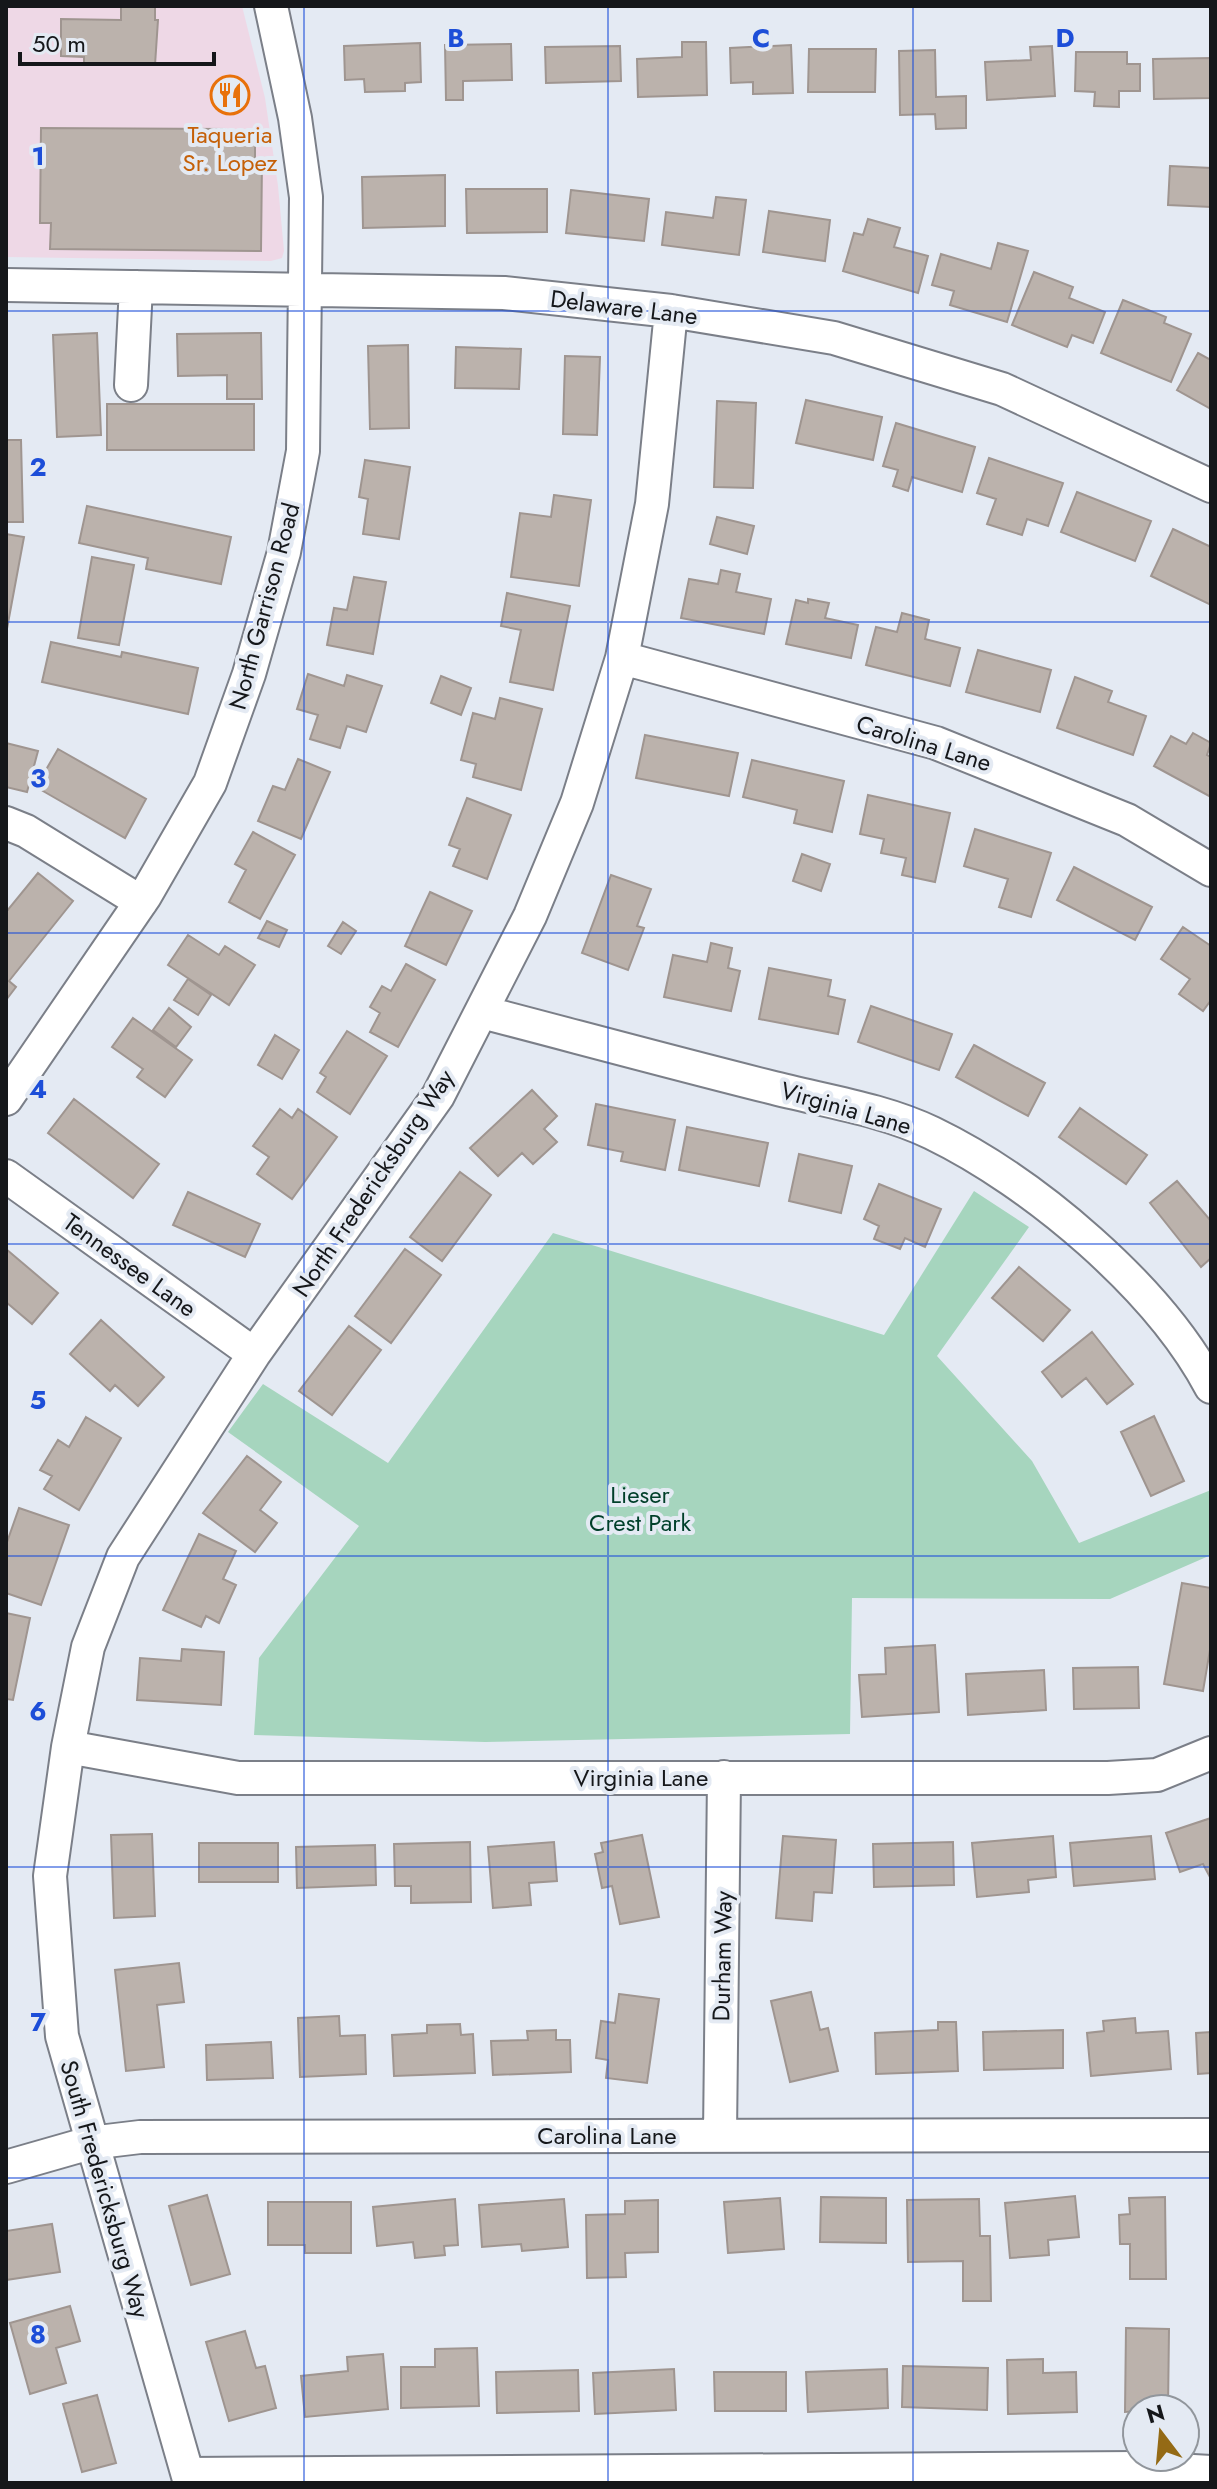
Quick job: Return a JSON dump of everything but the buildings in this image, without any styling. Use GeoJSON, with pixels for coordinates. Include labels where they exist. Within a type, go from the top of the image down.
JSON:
{"type":"FeatureCollection","features":[{"type":"Feature","properties":{"kind":"street","name":"North Garrison Road"},"geometry":{"type":"LineString","coordinates":[[6,1099],[141,902],[210,783],[249,674],[284,552],[303,451],[308,290],[306,197],[295,118],[271,6]]}},
{"type":"Feature","properties":{"kind":"street","name":"Delaware Lane"},"geometry":{"type":"LineString","coordinates":[[6,285],[504,293],[671,311],[834,338],[1002,389],[1211,486]]}},
{"type":"Feature","properties":{"kind":"street"},"geometry":{"type":"LineString","coordinates":[[131,385],[136,287]]}},
{"type":"Feature","properties":{"kind":"street","name":"North Fredericksburg Way"},"geometry":{"type":"LineString","coordinates":[[68,1747],[88,1647],[123,1557],[254,1354],[438,1096],[530,916],[577,803],[622,658],[652,504],[671,311]]}},
{"type":"Feature","properties":{"kind":"street","name":"Carolina Lane"},"geometry":{"type":"LineString","coordinates":[[622,658],[936,743],[1028,777],[1127,820],[1211,870]]}},
{"type":"Feature","properties":{"kind":"street"},"geometry":{"type":"LineString","coordinates":[[6,823],[26,831],[141,902]]}},
{"type":"Feature","properties":{"kind":"street","name":"Virginia Lane"},"geometry":{"type":"LineString","coordinates":[[482,1012],[860,1108],[931,1133],[996,1170],[1063,1218],[1116,1264],[1211,1387]]}},
{"type":"Feature","properties":{"kind":"street","name":"Tennessee Lane"},"geometry":{"type":"LineString","coordinates":[[6,1176],[254,1354]]}},
{"type":"Feature","properties":{"kind":"street","name":"Virginia Lane"},"geometry":{"type":"LineString","coordinates":[[68,1747],[238,1778],[1108,1778],[1157,1775],[1211,1753]]}},
{"type":"Feature","properties":{"kind":"street","name":"South Fredericksburg Way"},"geometry":{"type":"LineString","coordinates":[[68,1747],[50,1876],[62,2036],[90,2143],[189,2479]]}},
{"type":"Feature","properties":{"kind":"street","name":"Durham Way"},"geometry":{"type":"LineString","coordinates":[[720,2135],[724,1777]]}},
{"type":"Feature","properties":{"kind":"street","name":"Carolina Lane"},"geometry":{"type":"LineString","coordinates":[[6,2167],[90,2143],[140,2137],[1211,2135]]}},
{"type":"Feature","properties":{"kind":"street"},"geometry":{"type":"LineString","coordinates":[[189,2479],[1139,2468],[1211,2472]]}},
{"type":"Feature","properties":{"kind":"shaded area"},"geometry":{"type":"Polygon","coordinates":[[[6,6],[242,6],[265,98],[278,186],[282,258],[271,261],[6,257],[6,6]]]}},
{"type":"Feature","properties":{"kind":"green space","name":"Lieser Crest Park"},"geometry":{"type":"Polygon","coordinates":[[[974,1191],[1029,1227],[937,1356],[1032,1461],[1079,1543],[1211,1490],[1211,1555],[1110,1599],[852,1598],[850,1734],[485,1742],[254,1735],[259,1658],[359,1526],[228,1432],[263,1384],[388,1463],[553,1233],[884,1335],[974,1191]]]}},
{"type":"Feature","properties":{"kind":"place","name":"Taqueria Sr. Lopez"},"geometry":{"type":"Point","coordinates":[230,95]}}]}
